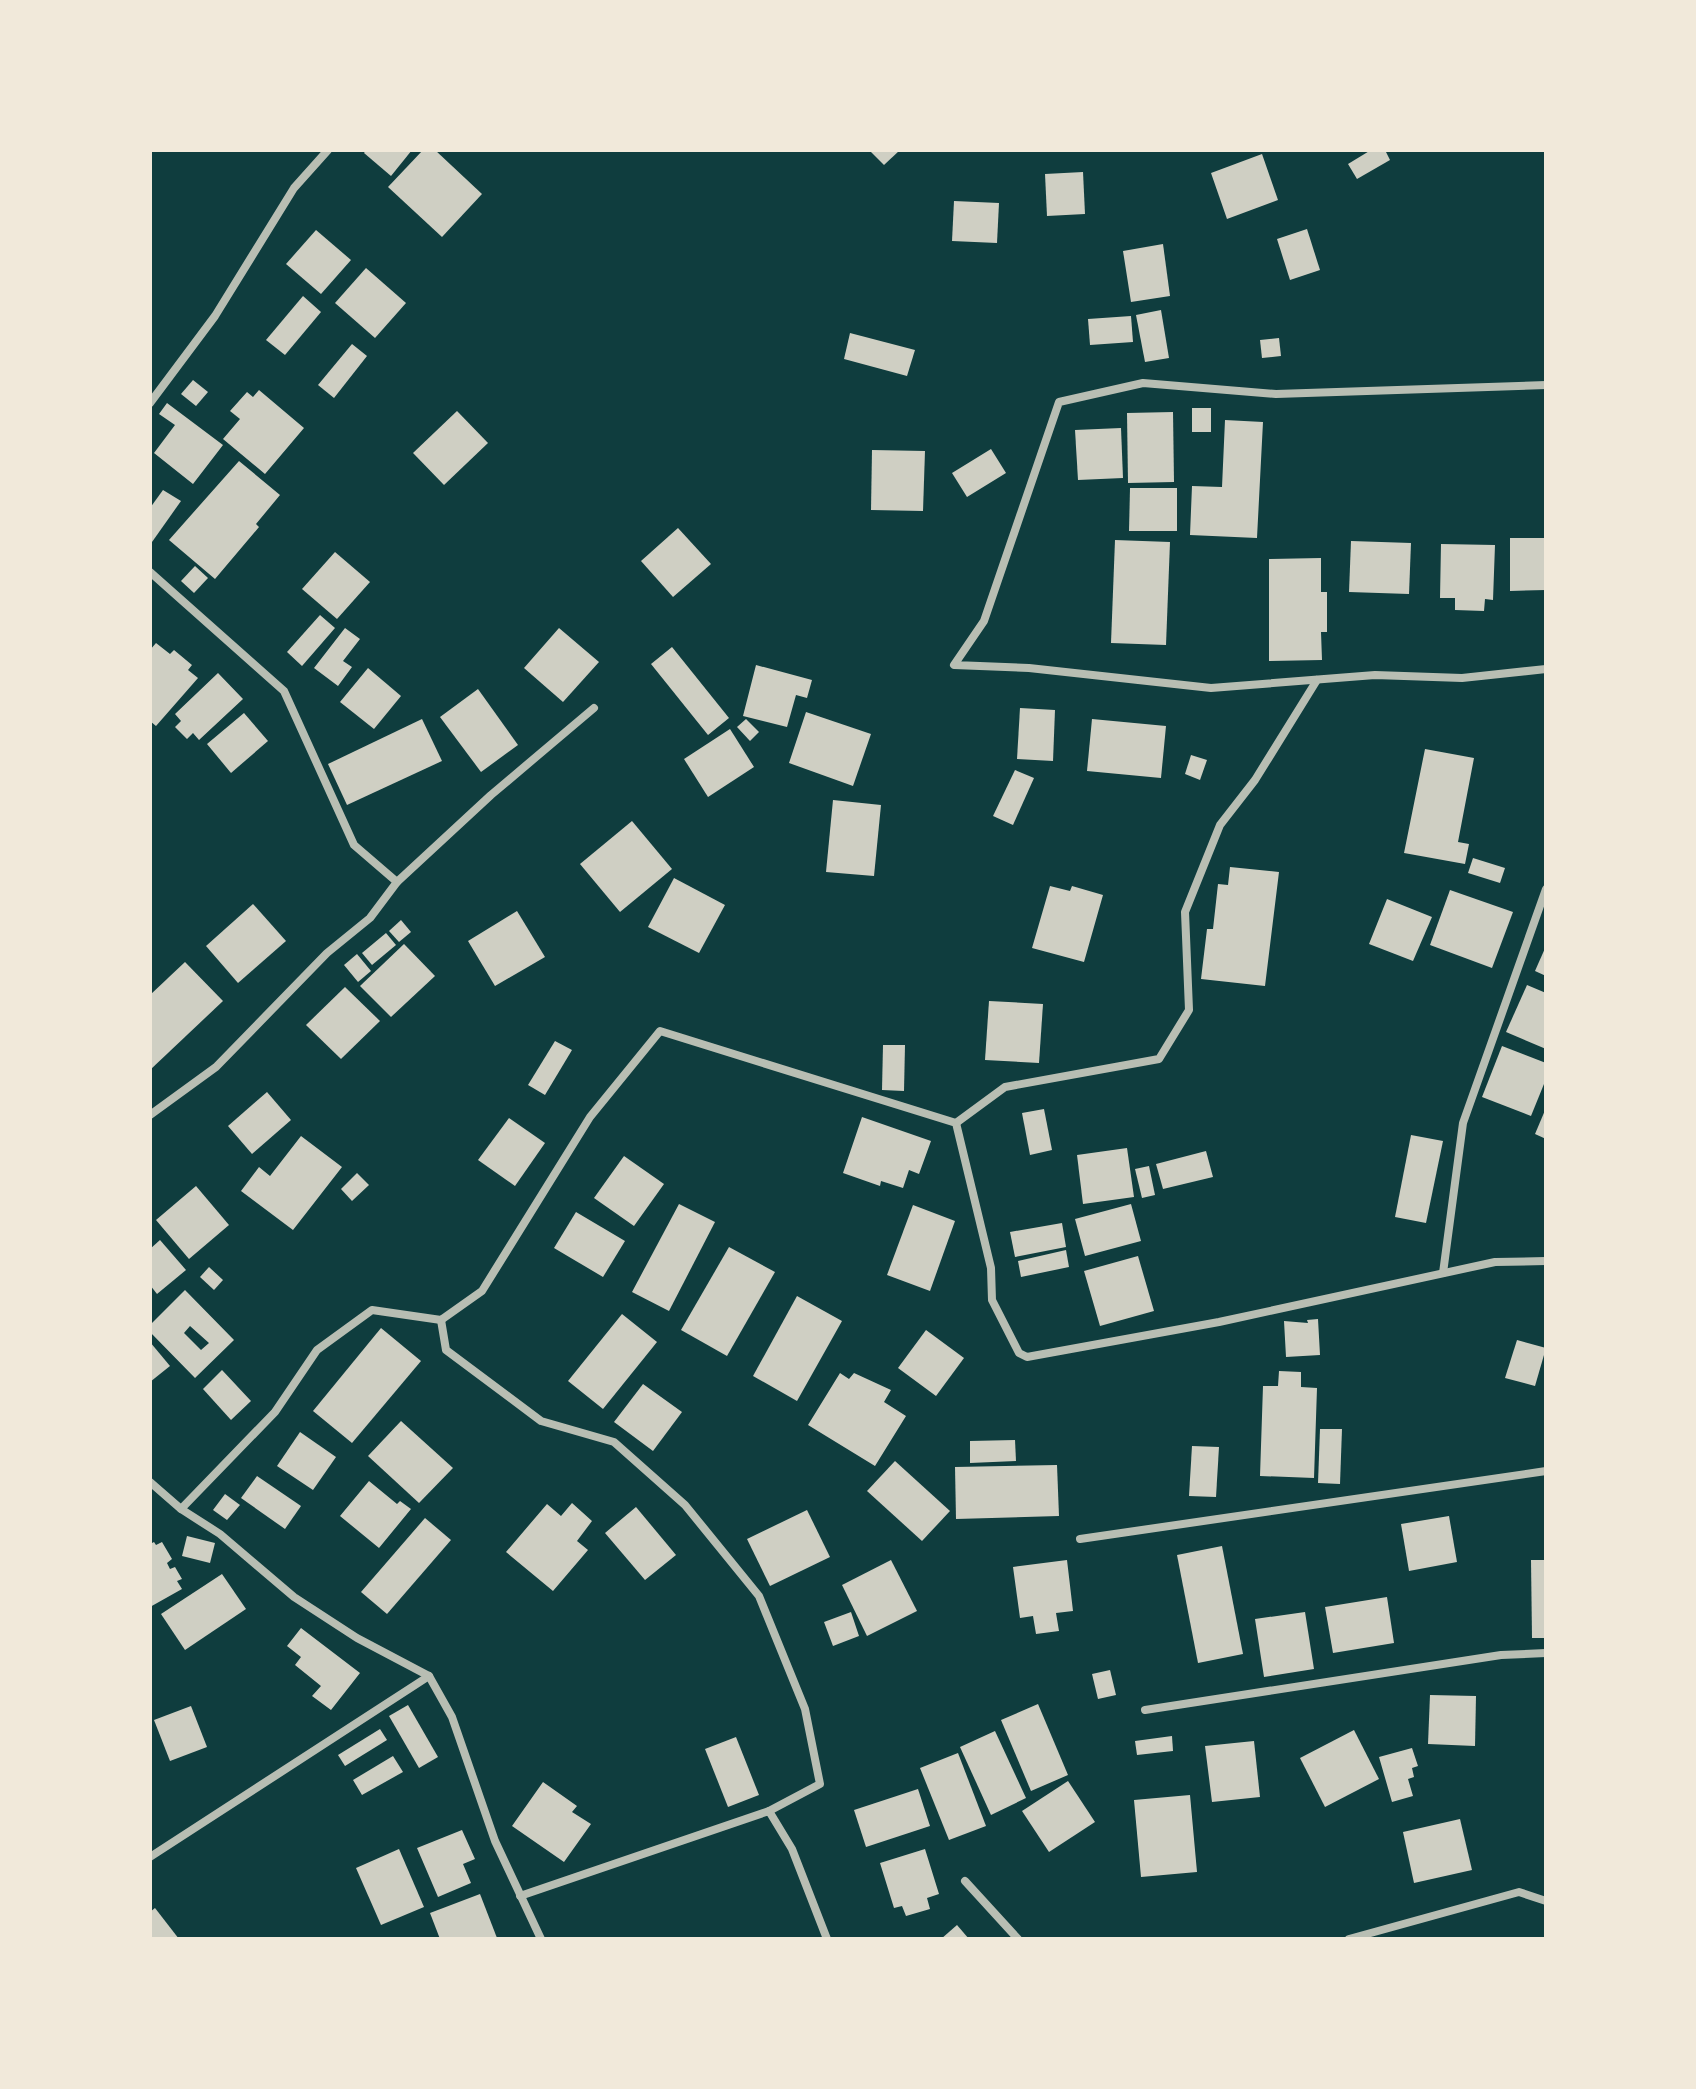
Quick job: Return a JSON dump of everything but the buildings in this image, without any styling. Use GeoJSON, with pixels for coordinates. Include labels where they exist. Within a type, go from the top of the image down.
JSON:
{"type":"FeatureCollection","features":[{"type":"Feature","properties":{"kind":"street"},"geometry":{"type":"LineString","coordinates":[[150,403],[215,316],[294,188],[328,150]]}},
{"type":"Feature","properties":{"kind":"street"},"geometry":{"type":"LineString","coordinates":[[1546,385],[1276,394],[1143,383],[1059,402],[984,621],[954,665],[1029,668],[1211,688],[1375,675],[1462,678],[1546,669]]}},
{"type":"Feature","properties":{"kind":"street"},"geometry":{"type":"LineString","coordinates":[[150,572],[284,691],[354,845],[397,882]]}},
{"type":"Feature","properties":{"kind":"street"},"geometry":{"type":"LineString","coordinates":[[956,1123],[1005,1087],[1159,1059],[1189,1010],[1185,912],[1220,825],[1255,780],[1317,680]]}},
{"type":"Feature","properties":{"kind":"street"},"geometry":{"type":"LineString","coordinates":[[150,1115],[216,1067],[327,953],[370,918],[397,882],[491,795],[594,708]]}},
{"type":"Feature","properties":{"kind":"street"},"geometry":{"type":"LineString","coordinates":[[1443,1273],[1463,1123],[1546,889]]}},
{"type":"Feature","properties":{"kind":"street"},"geometry":{"type":"LineString","coordinates":[[181,1509],[275,1412],[317,1350],[372,1310],[441,1320],[482,1291],[590,1117],[660,1031],[956,1123]]}},
{"type":"Feature","properties":{"kind":"street"},"geometry":{"type":"LineString","coordinates":[[956,1123],[991,1268],[992,1300],[1019,1353],[1027,1357],[1219,1322],[1495,1262],[1546,1261]]}},
{"type":"Feature","properties":{"kind":"street"},"geometry":{"type":"LineString","coordinates":[[441,1320],[446,1350],[541,1421],[614,1442],[685,1505],[759,1596],[805,1709],[820,1784],[769,1811],[595,1873],[520,1896]]}},
{"type":"Feature","properties":{"kind":"street"},"geometry":{"type":"LineString","coordinates":[[1080,1539],[1546,1471]]}},
{"type":"Feature","properties":{"kind":"street"},"geometry":{"type":"LineString","coordinates":[[150,1482],[335,1626],[429,1676],[452,1717],[495,1841],[541,1939]]}},
{"type":"Feature","properties":{"kind":"street"},"geometry":{"type":"LineString","coordinates":[[1145,1710],[1501,1655],[1546,1653]]}},
{"type":"Feature","properties":{"kind":"street"},"geometry":{"type":"LineString","coordinates":[[150,1857],[429,1676]]}},
{"type":"Feature","properties":{"kind":"street"},"geometry":{"type":"LineString","coordinates":[[769,1811],[792,1849],[827,1939]]}},
{"type":"Feature","properties":{"kind":"street"},"geometry":{"type":"LineString","coordinates":[[965,1881],[1018,1939]]}},
{"type":"Feature","properties":{"kind":"street"},"geometry":{"type":"LineString","coordinates":[[1349,1939],[1519,1892],[1546,1901]]}}]}
